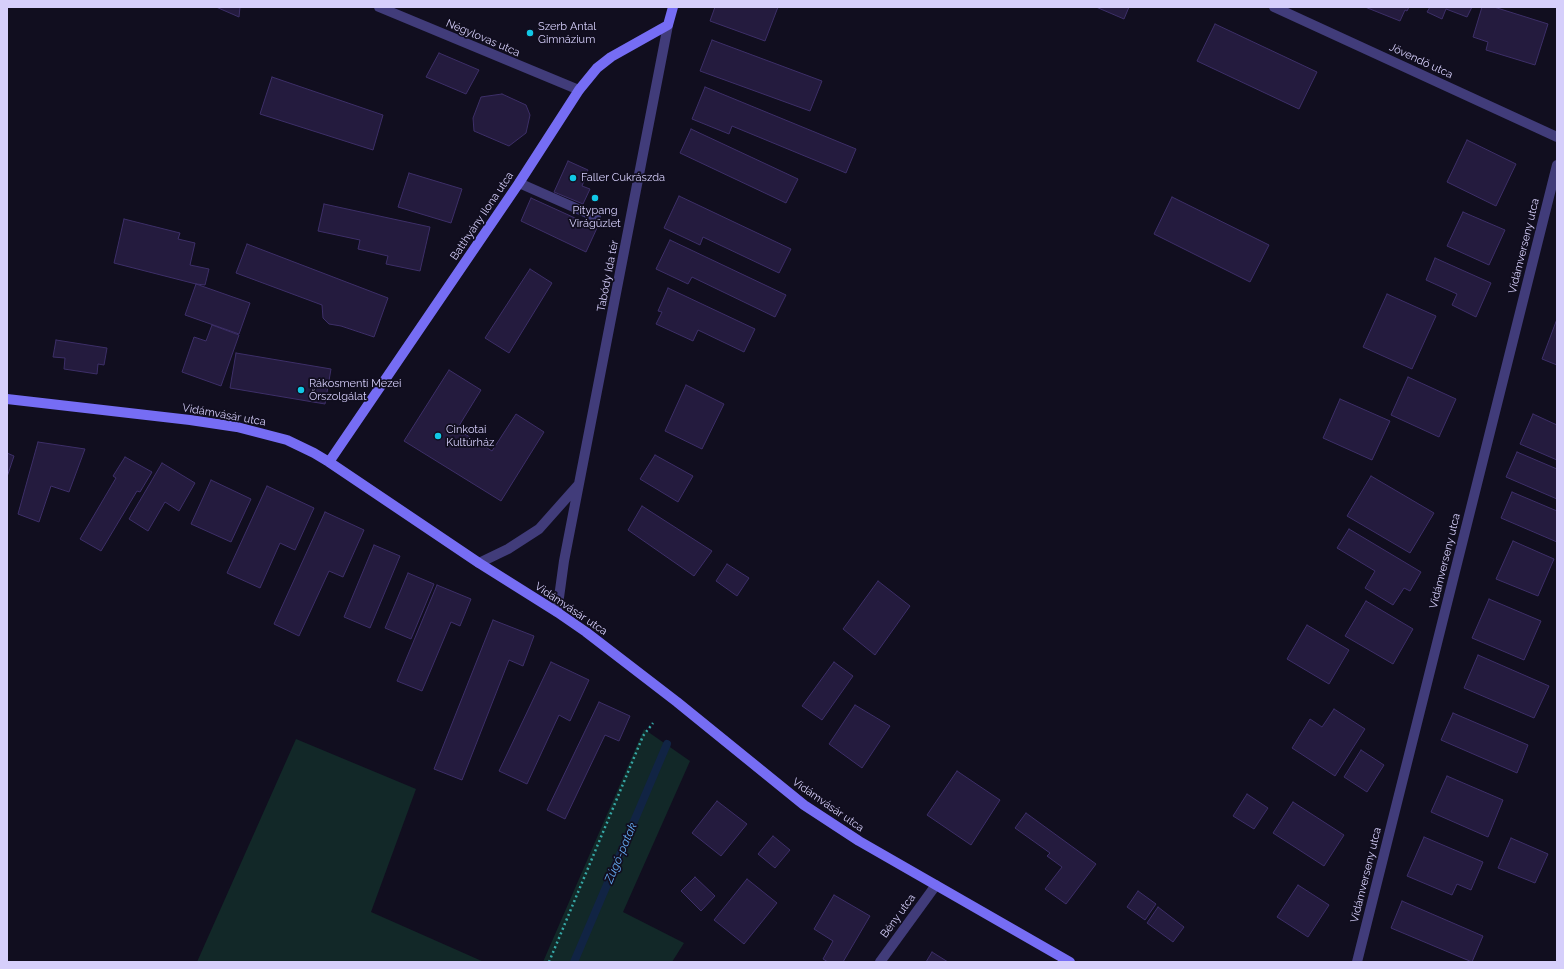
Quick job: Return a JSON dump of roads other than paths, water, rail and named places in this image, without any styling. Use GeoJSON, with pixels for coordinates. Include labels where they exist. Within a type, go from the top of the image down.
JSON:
{"type":"FeatureCollection","features":[{"type":"Feature","properties":{"kind":"main road"},"geometry":{"type":"LineString","coordinates":[[668,25],[672,7]]}},
{"type":"Feature","properties":{"kind":"main road","name":"Batthyány Ilona utca"},"geometry":{"type":"LineString","coordinates":[[329,462],[519,183],[579,90],[597,68],[611,57],[668,25]]}},
{"type":"Feature","properties":{"kind":"main road","name":"Vidámvásár utca"},"geometry":{"type":"LineString","coordinates":[[7,399],[183,419],[237,427],[287,440],[329,462],[479,564],[557,612],[624,660],[804,805],[859,841],[1070,962]]}},
{"type":"Feature","properties":{"kind":"street","name":"Négylovas utca"},"geometry":{"type":"LineString","coordinates":[[379,7],[579,90]]}},
{"type":"Feature","properties":{"kind":"street","name":"Jövendő utca"},"geometry":{"type":"LineString","coordinates":[[1274,7],[1557,137]]}},
{"type":"Feature","properties":{"kind":"street","name":"Tabódy Ida tér"},"geometry":{"type":"LineString","coordinates":[[557,612],[564,561],[668,25]]}},
{"type":"Feature","properties":{"kind":"street","name":"Vidámverseny utca"},"geometry":{"type":"LineString","coordinates":[[1357,962],[1557,165]]}},
{"type":"Feature","properties":{"kind":"street"},"geometry":{"type":"LineString","coordinates":[[519,183],[596,217]]}},
{"type":"Feature","properties":{"kind":"street"},"geometry":{"type":"LineString","coordinates":[[479,564],[508,549],[539,529],[580,484]]}},
{"type":"Feature","properties":{"kind":"street","name":"Bény utca"},"geometry":{"type":"LineString","coordinates":[[880,962],[936,885]]}},
{"type":"Feature","properties":{"kind":"waterway","name":"Zúgó-patak"},"geometry":{"type":"LineString","coordinates":[[574,962],[667,744]]}},
{"type":"Feature","properties":{"kind":"place","name":"Szerb Antal Gimnázium"},"geometry":{"type":"Point","coordinates":[530,33]}},
{"type":"Feature","properties":{"kind":"place","name":"Faller Cukrászda"},"geometry":{"type":"Point","coordinates":[573,178]}},
{"type":"Feature","properties":{"kind":"place","name":"Pitypang Virágüzlet"},"geometry":{"type":"Point","coordinates":[595,198]}},
{"type":"Feature","properties":{"kind":"place","name":"Rákosmenti Mezei Őrszolgálat"},"geometry":{"type":"Point","coordinates":[301,390]}},
{"type":"Feature","properties":{"kind":"place","name":"Cinkotai Kultúrház"},"geometry":{"type":"Point","coordinates":[438,436]}}]}
